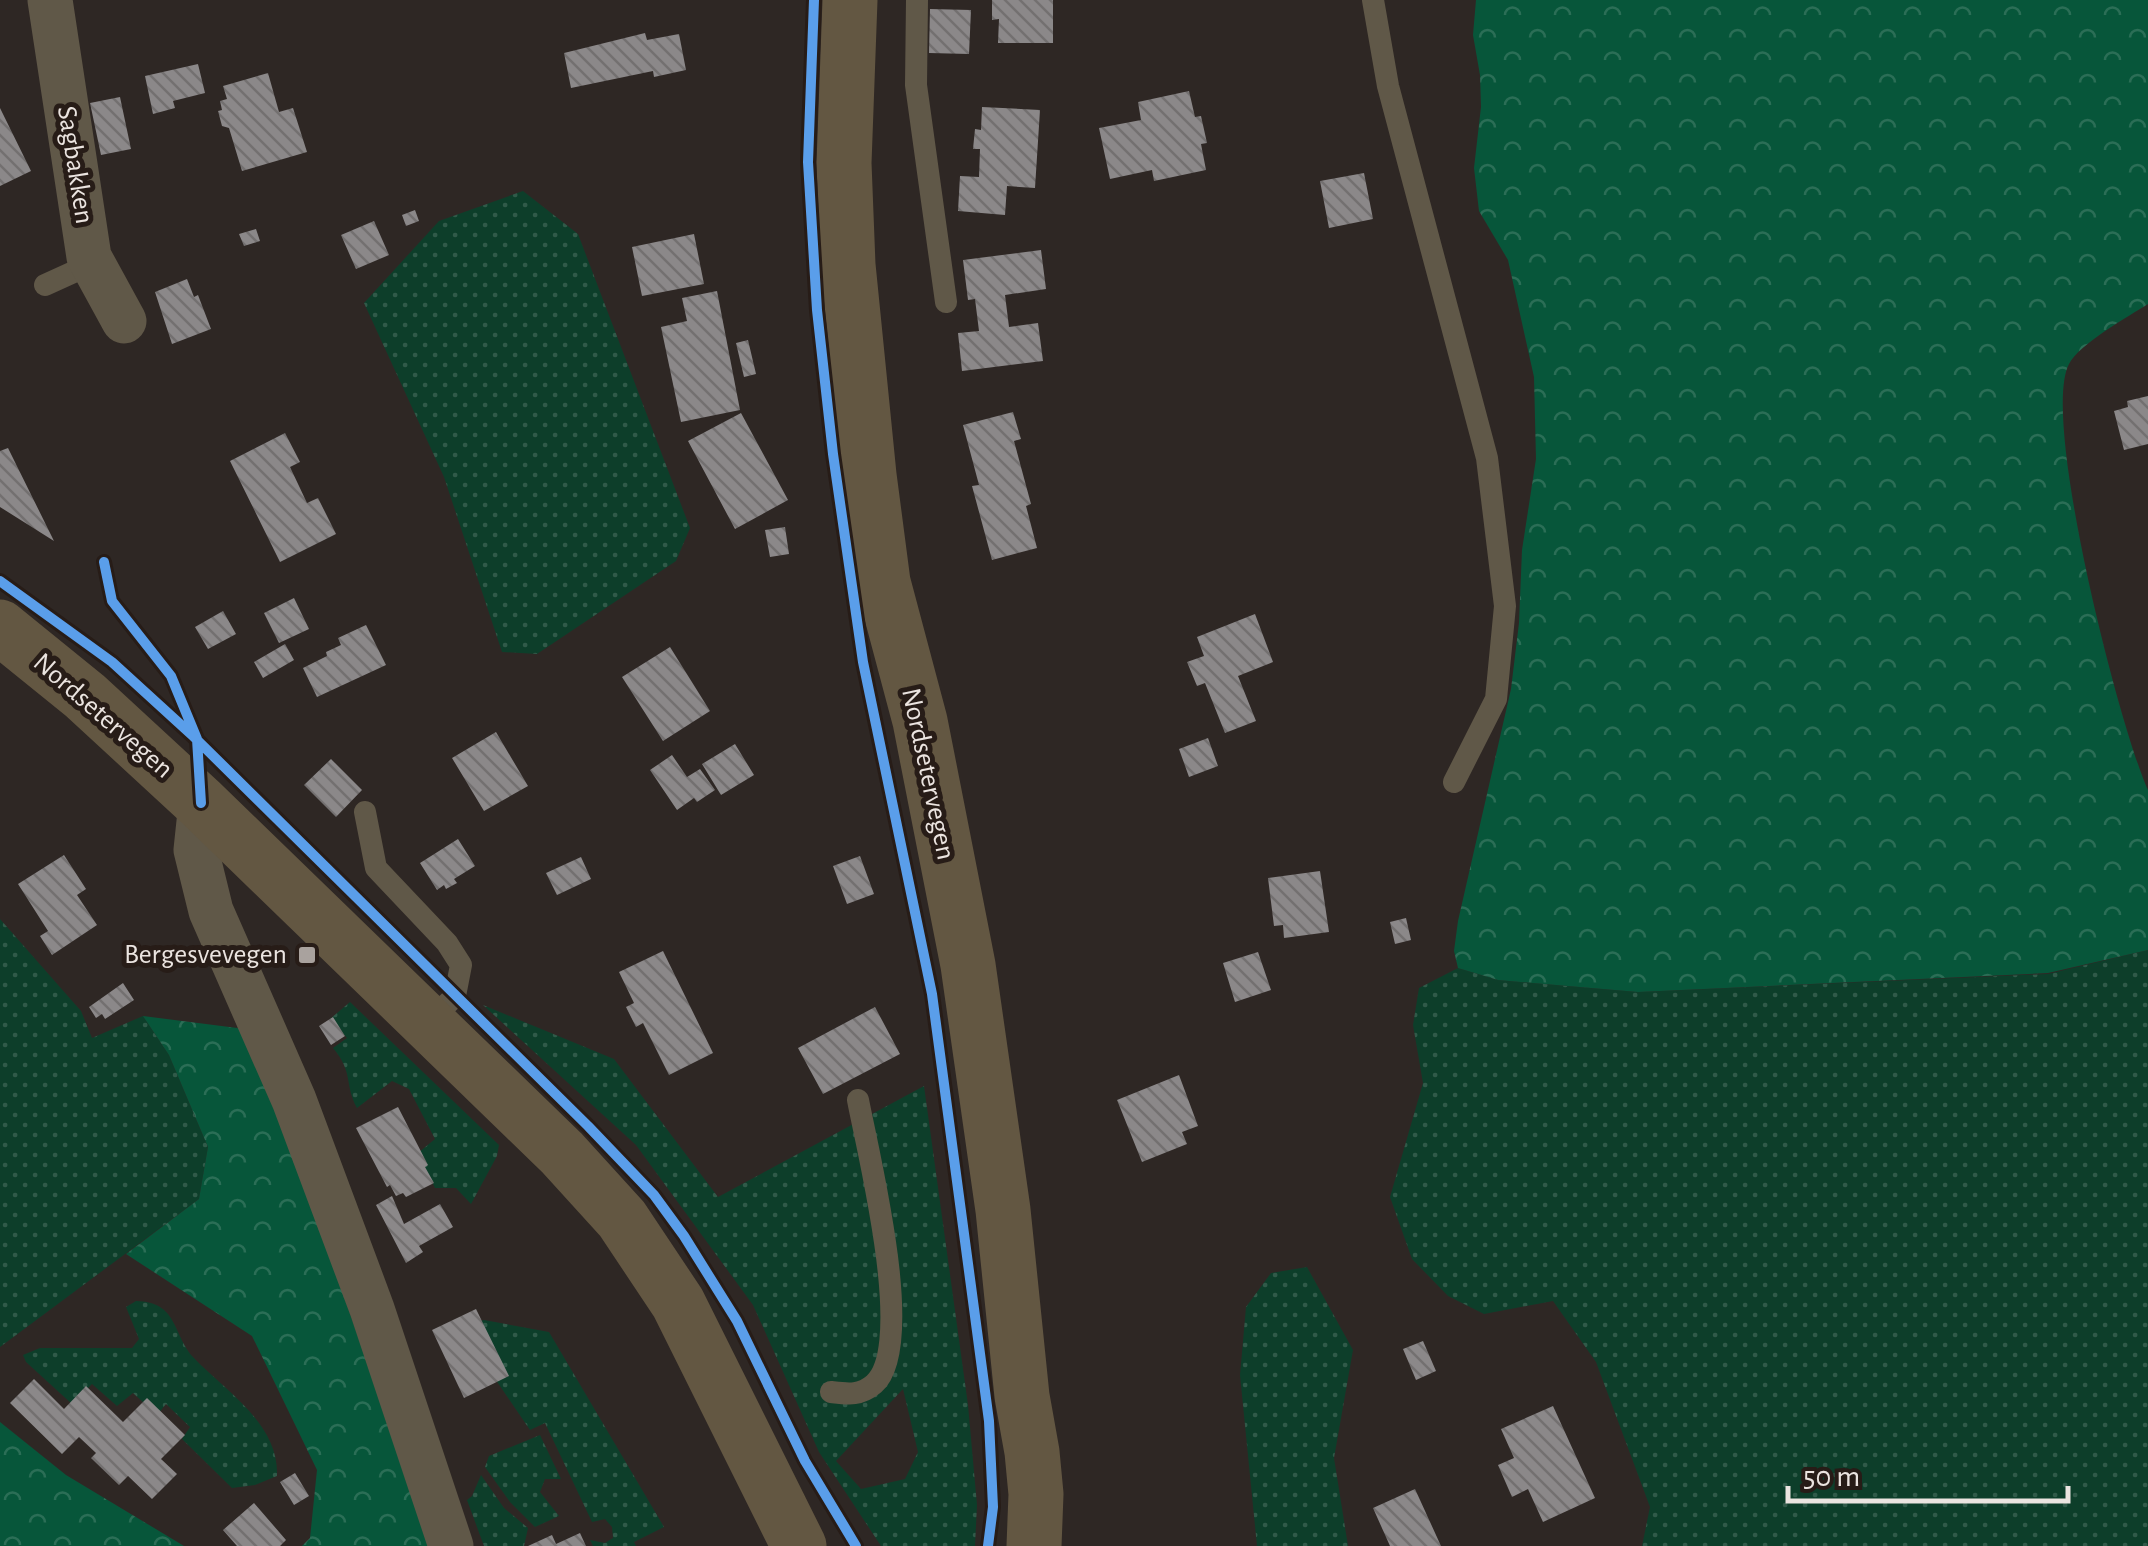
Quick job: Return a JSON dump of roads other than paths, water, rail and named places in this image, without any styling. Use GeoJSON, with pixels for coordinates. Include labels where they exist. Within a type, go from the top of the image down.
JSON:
{"type":"FeatureCollection","features":[{"type":"Feature","properties":{"kind":"main road","name":"Nordsetervegen"},"geometry":{"type":"LineString","coordinates":[[850,0],[844,163],[848,264],[869,475],[883,582],[920,722],[968,965],[1032,1452],[1036,1494],[1034,1546]]}},
{"type":"Feature","properties":{"kind":"main road","name":"Nordsetervegen"},"geometry":{"type":"LineString","coordinates":[[0,627],[85,696],[201,802],[562,1153],[622,1219],[678,1303],[799,1546]]}},
{"type":"Feature","properties":{"kind":"street","name":"Sagbakken"},"geometry":{"type":"LineString","coordinates":[[50,0],[90,257],[124,321]]}},
{"type":"Feature","properties":{"kind":"street"},"geometry":{"type":"LineString","coordinates":[[201,802],[196,850],[211,911],[294,1100],[372,1309],[452,1546]]}},
{"type":"Feature","properties":{"kind":"lane"},"geometry":{"type":"LineString","coordinates":[[917,0],[916,85],[946,302]]}},
{"type":"Feature","properties":{"kind":"lane"},"geometry":{"type":"LineString","coordinates":[[1373,0],[1388,86],[1487,458],[1505,606],[1496,699],[1454,782]]}},
{"type":"Feature","properties":{"kind":"lane"},"geometry":{"type":"LineString","coordinates":[[46,285],[78,270],[90,257]]}},
{"type":"Feature","properties":{"kind":"lane"},"geometry":{"type":"LineString","coordinates":[[365,812],[376,868],[448,943],[461,965],[455,996],[428,1023]]}},
{"type":"Feature","properties":{"kind":"lane"},"geometry":{"type":"LineString","coordinates":[[831,1392],[857,1395],[876,1382],[886,1366],[892,1324],[888,1252],[858,1100]]}},
{"type":"Feature","properties":{"kind":"place","name":"Bergesvevegen"},"geometry":{"type":"Point","coordinates":[307,955]}}]}
